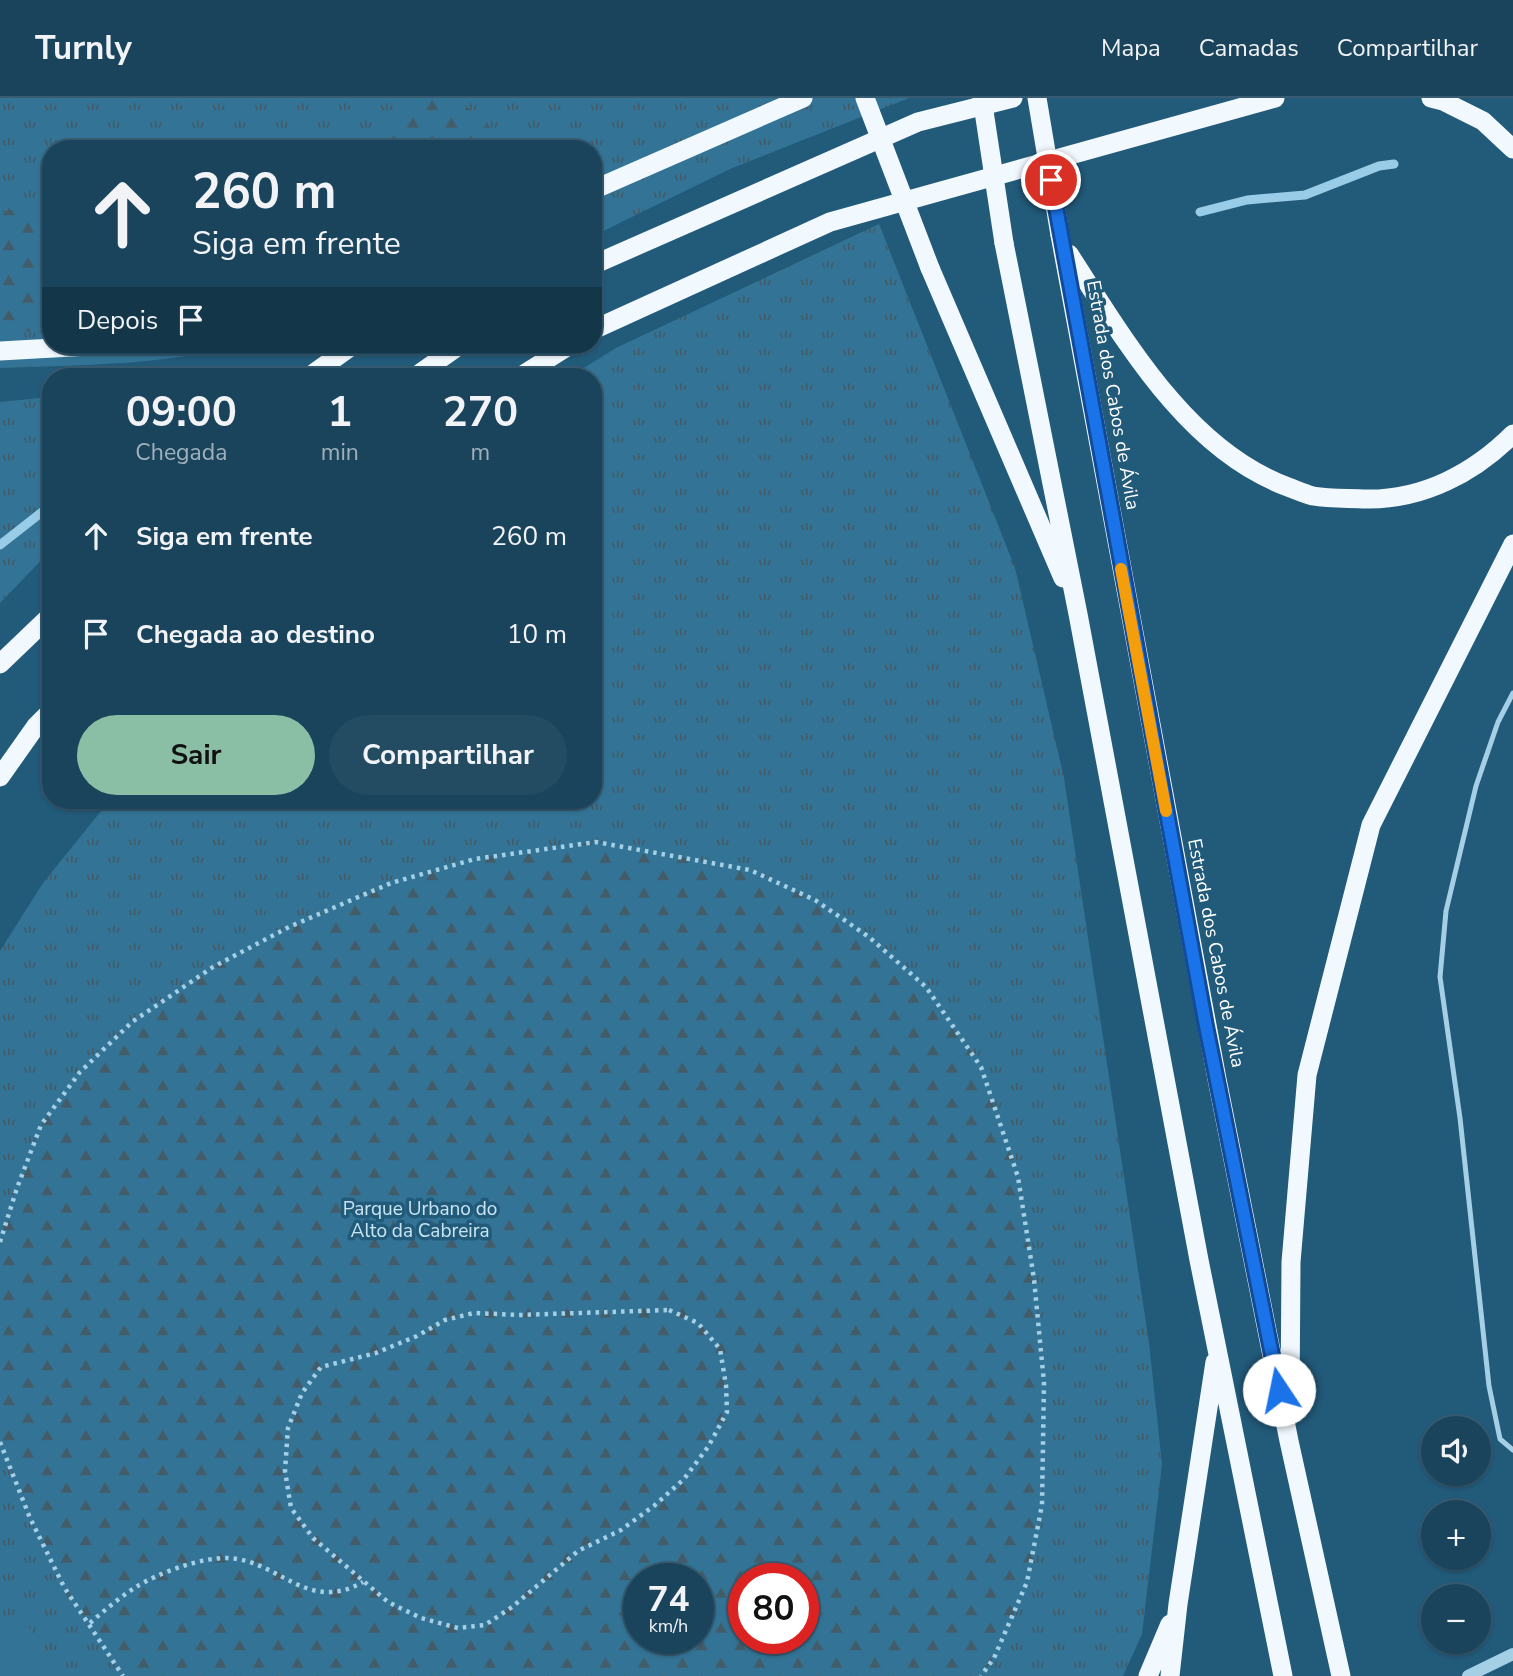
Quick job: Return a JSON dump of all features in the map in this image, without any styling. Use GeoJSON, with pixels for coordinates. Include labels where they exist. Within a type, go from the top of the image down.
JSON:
{"type":"FeatureCollection","features":[{"type":"Feature","properties":{"kind":"highway"},"geometry":{"type":"LineString","coordinates":[[602,186],[803,98]]}},
{"type":"Feature","properties":{"kind":"highway"},"geometry":{"type":"LineString","coordinates":[[865,98],[930,268],[1079,614]]}},
{"type":"Feature","properties":{"kind":"highway"},"geometry":{"type":"LineString","coordinates":[[982,98],[1004,243],[1079,614],[1217,1347],[1283,1676]]}},
{"type":"Feature","properties":{"kind":"highway"},"geometry":{"type":"LineString","coordinates":[[602,261],[918,121],[1013,98]]}},
{"type":"Feature","properties":{"kind":"highway","name":"Estrada dos Cabos de Ávila"},"geometry":{"type":"LineString","coordinates":[[1037,98],[1214,1066],[1289,1441],[1341,1676]]}},
{"type":"Feature","properties":{"kind":"highway"},"geometry":{"type":"LineString","coordinates":[[602,326],[830,222],[1275,98]]}},
{"type":"Feature","properties":{"kind":"highway"},"geometry":{"type":"LineString","coordinates":[[1431,98],[1443,101],[1483,121],[1513,149]]}},
{"type":"Feature","properties":{"kind":"highway"},"geometry":{"type":"LineString","coordinates":[[1062,241],[1121,332],[1180,412],[1244,466],[1270,480],[1313,496],[1392,499],[1435,487],[1475,467],[1513,434]]}},
{"type":"Feature","properties":{"kind":"highway"},"geometry":{"type":"LineString","coordinates":[[0,351],[42,349]]}},
{"type":"Feature","properties":{"kind":"highway"},"geometry":{"type":"LineString","coordinates":[[321,368],[341,354]]}},
{"type":"Feature","properties":{"kind":"highway"},"geometry":{"type":"LineString","coordinates":[[427,368],[447,354]]}},
{"type":"Feature","properties":{"kind":"highway"},"geometry":{"type":"LineString","coordinates":[[534,368],[556,354]]}},
{"type":"Feature","properties":{"kind":"highway"},"geometry":{"type":"LineString","coordinates":[[1289,1441],[1291,1262],[1307,1075],[1371,825],[1513,544]]}},
{"type":"Feature","properties":{"kind":"highway"},"geometry":{"type":"LineString","coordinates":[[0,664],[42,624]]}},
{"type":"Feature","properties":{"kind":"highway"},"geometry":{"type":"LineString","coordinates":[[0,777],[42,720]]}},
{"type":"Feature","properties":{"kind":"highway"},"geometry":{"type":"LineString","coordinates":[[1170,1676],[1178,1604],[1217,1347]]}},
{"type":"Feature","properties":{"kind":"highway"},"geometry":{"type":"LineString","coordinates":[[1148,1676],[1178,1604]]}},
{"type":"Feature","properties":{"kind":"street"},"geometry":{"type":"LineString","coordinates":[[1468,1676],[1513,1654]]}},
{"type":"Feature","properties":{"kind":"lane"},"geometry":{"type":"LineString","coordinates":[[1513,693],[1499,722],[1476,786],[1446,911],[1440,977],[1461,1132],[1489,1386],[1500,1439],[1513,1450]]}},
{"type":"Feature","properties":{"kind":"path"},"geometry":{"type":"LineString","coordinates":[[0,1242],[41,1125],[80,1072],[132,1023],[214,967],[289,927],[391,883],[475,859],[596,842],[750,870],[826,907],[869,937],[926,987],[981,1067],[1017,1177],[1034,1279],[1044,1383],[1042,1505],[1027,1582],[994,1658],[981,1676]]}},
{"type":"Feature","properties":{"kind":"path"},"geometry":{"type":"LineString","coordinates":[[669,1310],[698,1322],[720,1349],[727,1412],[708,1447],[684,1479],[621,1530],[578,1551],[512,1607],[485,1625],[458,1628],[421,1618],[388,1602],[363,1582],[313,1538],[291,1508],[285,1471],[288,1428],[302,1393],[321,1367],[376,1353],[417,1336],[444,1320],[474,1313],[519,1315],[669,1310]]}},
{"type":"Feature","properties":{"kind":"path"},"geometry":{"type":"LineString","coordinates":[[0,1442],[30,1518],[64,1587],[123,1676]]}},
{"type":"Feature","properties":{"kind":"path"},"geometry":{"type":"LineString","coordinates":[[90,1623],[138,1586],[202,1561],[229,1558],[257,1566],[314,1591],[338,1593],[363,1582]]}},
{"type":"Feature","properties":{"kind":"green space"},"geometry":{"type":"Polygon","coordinates":[[[0,98],[909,98],[730,169],[602,232],[602,140],[42,140],[42,354],[201,354],[92,365],[0,368],[0,98]]]}},
{"type":"Feature","properties":{"kind":"green space"},"geometry":{"type":"Polygon","coordinates":[[[434,98],[457,98],[491,128],[481,140],[374,140],[434,98]]]}},
{"type":"Feature","properties":{"kind":"green space"},"geometry":{"type":"Polygon","coordinates":[[[42,205],[42,331],[0,333],[0,212],[42,205]]]}},
{"type":"Feature","properties":{"kind":"green space","name":"Parque Urbano do Alto da Cabreira"},"geometry":{"type":"Polygon","coordinates":[[[879,224],[1015,568],[1064,778],[1149,1343],[1162,1464],[1142,1634],[1123,1676],[0,1676],[0,951],[43,883],[103,809],[602,809],[602,368],[584,368],[616,348],[879,224]]]}},
{"type":"Feature","properties":{"kind":"green space"},"geometry":{"type":"Polygon","coordinates":[[[42,398],[42,559],[0,603],[0,402],[42,398]]]}},
{"type":"Feature","properties":{"kind":"green space","name":"Parque Urbano do Alto da Cabreira"},"geometry":{"type":"Polygon","coordinates":[[[596,842],[750,870],[815,900],[869,937],[926,987],[981,1067],[1018,1177],[1034,1279],[1044,1383],[1042,1505],[1027,1582],[994,1658],[981,1676],[123,1676],[64,1587],[30,1518],[0,1442],[0,1242],[17,1188],[41,1125],[80,1072],[132,1022],[213,967],[289,927],[391,883],[475,859],[596,842]]]}},
{"type":"Feature","properties":{"kind":"green space"},"geometry":{"type":"Polygon","coordinates":[[[23,1617],[59,1676],[0,1676],[0,1632],[23,1617]]]}},
{"type":"Feature","properties":{"kind":"waterway"},"geometry":{"type":"LineString","coordinates":[[1200,212],[1247,200],[1305,195],[1379,166],[1394,164]]}},
{"type":"Feature","properties":{"kind":"waterway"},"geometry":{"type":"LineString","coordinates":[[0,545],[42,512]]}},
{"type":"Feature","properties":{"kind":"slow traffic"},"geometry":{"type":"LineString","coordinates":[[1121,569],[1166,811]]}},
{"type":"Feature","properties":{"kind":"route"},"geometry":{"type":"LineString","coordinates":[[1051,180],[1206,1026],[1279,1390]]}}]}
